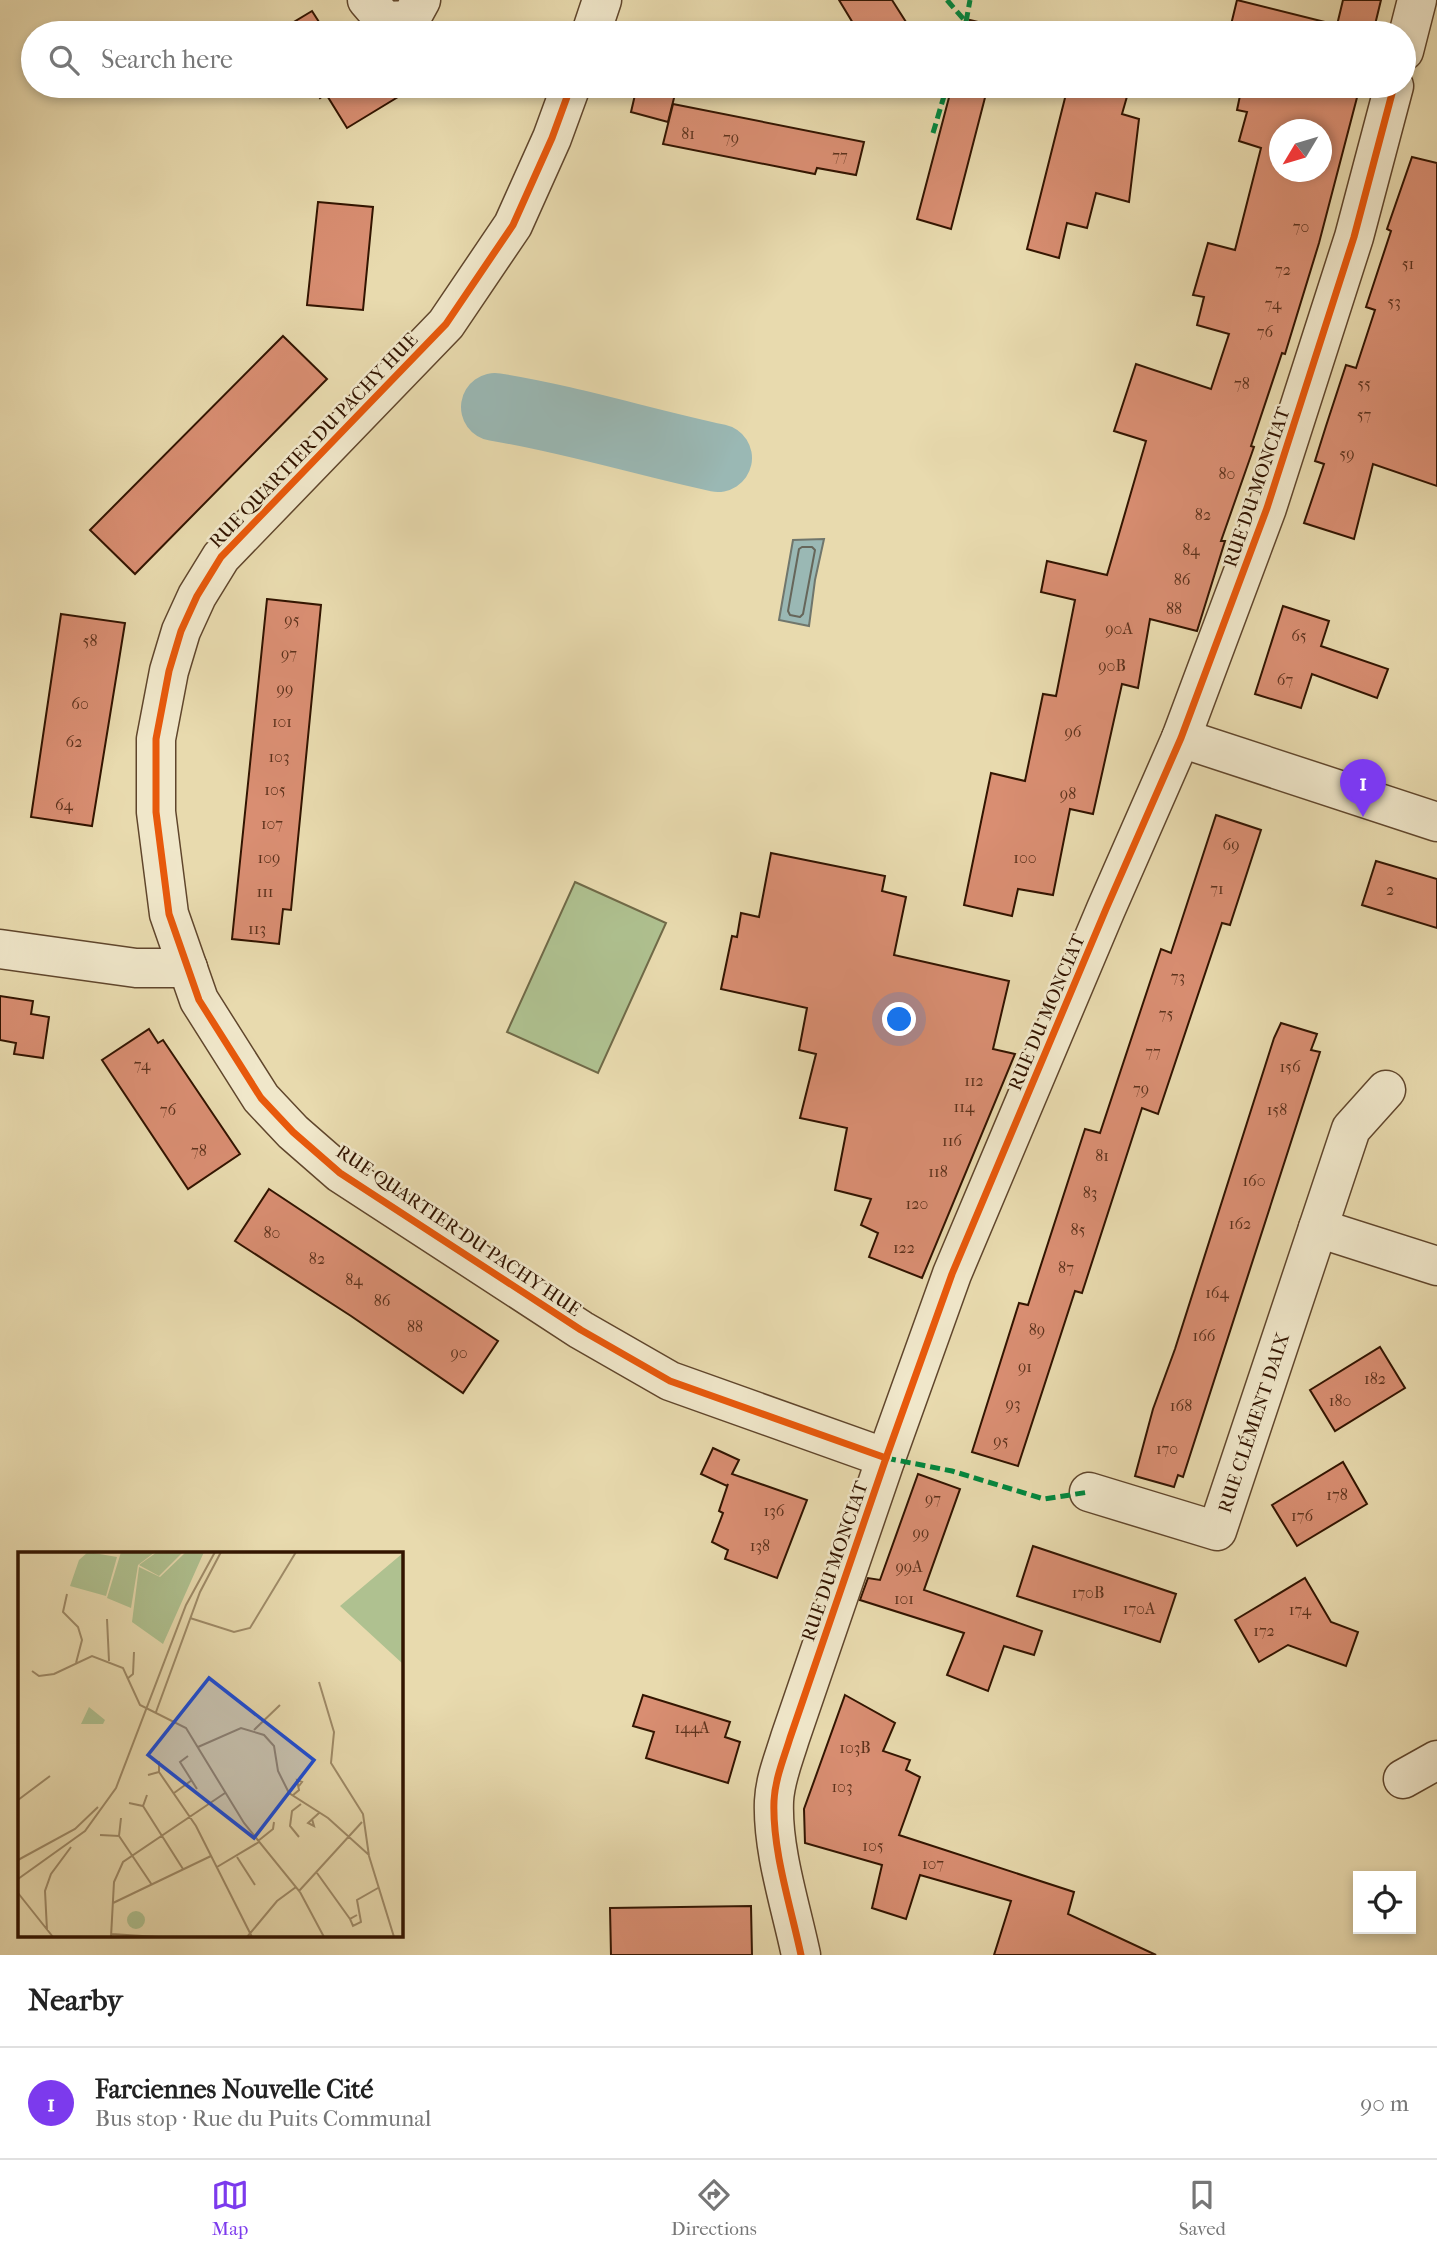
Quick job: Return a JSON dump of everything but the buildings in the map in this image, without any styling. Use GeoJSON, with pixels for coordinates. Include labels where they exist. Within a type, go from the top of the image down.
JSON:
{"type":"FeatureCollection","features":[{"type":"Feature","properties":{"kind":"street"},"geometry":{"type":"LineString","coordinates":[[367,0],[385,20],[410,20],[421,0]]}},
{"type":"Feature","properties":{"kind":"street"},"geometry":{"type":"LineString","coordinates":[[595,21],[602,0]]}},
{"type":"Feature","properties":{"kind":"street"},"geometry":{"type":"LineString","coordinates":[[1412,21],[1417,0]]}},
{"type":"Feature","properties":{"kind":"street","name":"RUE QUARTIER DU PACHY HUE"},"geometry":{"type":"LineString","coordinates":[[567,98],[513,225],[446,324],[221,557],[197,596],[181,631],[169,671],[156,739],[156,812],[169,914],[199,1000],[261,1098],[293,1132],[340,1172],[581,1330],[670,1381],[886,1458]]}},
{"type":"Feature","properties":{"kind":"street","name":"RUE DU MONCIAT"},"geometry":{"type":"LineString","coordinates":[[801,1955],[775,1828],[774,1799],[790,1738],[952,1274],[1181,738],[1267,508],[1353,237],[1391,98]]}},
{"type":"Feature","properties":{"kind":"street"},"geometry":{"type":"LineString","coordinates":[[1181,738],[1437,822]]}},
{"type":"Feature","properties":{"kind":"street"},"geometry":{"type":"LineString","coordinates":[[0,949],[136,968],[188,968]]}},
{"type":"Feature","properties":{"kind":"street","name":"RUE CLÉMENT DAIX"},"geometry":{"type":"LineString","coordinates":[[1089,1492],[1217,1531],[1351,1129],[1386,1090]]}},
{"type":"Feature","properties":{"kind":"street"},"geometry":{"type":"LineString","coordinates":[[1318,1228],[1437,1266]]}},
{"type":"Feature","properties":{"kind":"street"},"geometry":{"type":"LineString","coordinates":[[1403,1779],[1437,1760]]}},
{"type":"Feature","properties":{"kind":"green space"},"geometry":{"type":"Polygon","coordinates":[[[575,882],[666,923],[598,1073],[507,1032],[575,882]]]}},
{"type":"Feature","properties":{"kind":"water"},"geometry":{"type":"Polygon","coordinates":[[[824,539],[809,626],[779,620],[793,540],[824,539]]]}},
{"type":"Feature","properties":{"kind":"waterway"},"geometry":{"type":"LineString","coordinates":[[495,407],[718,458]]}},
{"type":"Feature","properties":{"kind":"marked path"},"geometry":{"type":"LineString","coordinates":[[947,0],[965,21]]}},
{"type":"Feature","properties":{"kind":"marked path"},"geometry":{"type":"LineString","coordinates":[[966,21],[970,0]]}},
{"type":"Feature","properties":{"kind":"marked path"},"geometry":{"type":"LineString","coordinates":[[933,133],[943,98]]}},
{"type":"Feature","properties":{"kind":"marked path"},"geometry":{"type":"LineString","coordinates":[[886,1458],[952,1471],[1044,1499],[1089,1492]]}},
{"type":"Feature","properties":{"kind":"cycle path"},"geometry":{"type":"LineString","coordinates":[[567,98],[513,225],[446,324],[221,557],[197,596],[181,631],[169,671],[156,739],[156,812],[169,914],[199,1000],[261,1098],[293,1132],[340,1173],[581,1330],[670,1381],[886,1458]]}},
{"type":"Feature","properties":{"kind":"cycle path"},"geometry":{"type":"LineString","coordinates":[[801,1955],[783,1878],[774,1820],[776,1785],[783,1761],[952,1274],[1181,738],[1267,508],[1354,237],[1391,98]]}},
{"type":"Feature","properties":{"kind":"place","name":"Farciennes Nouvelle Cité"},"geometry":{"type":"Point","coordinates":[1363,817]}}]}
